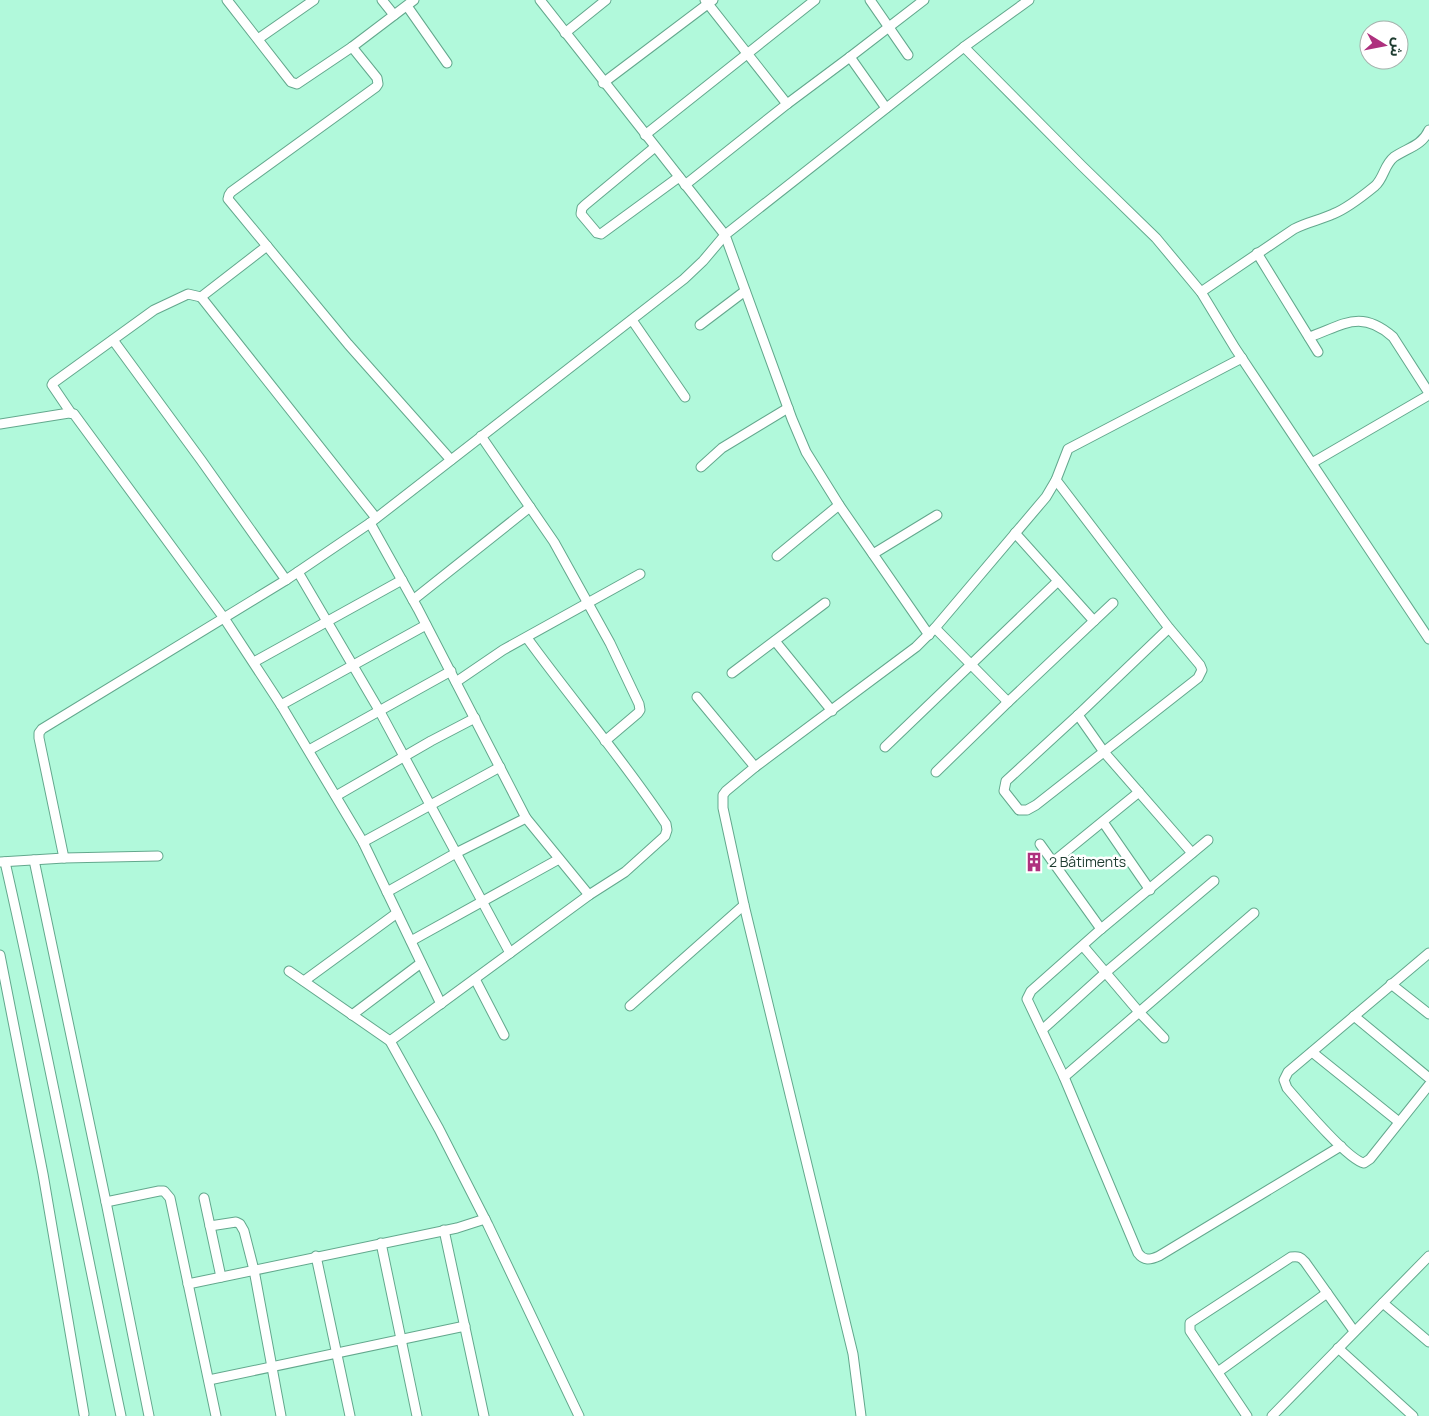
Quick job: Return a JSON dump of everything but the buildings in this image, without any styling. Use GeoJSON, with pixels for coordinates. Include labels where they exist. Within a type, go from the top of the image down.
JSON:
{"type":"FeatureCollection","features":[{"type":"Feature","properties":{"kind":"street"},"geometry":{"type":"LineString","coordinates":[[227,0],[291,82],[296,84],[411,3],[447,63]]}},
{"type":"Feature","properties":{"kind":"street"},"geometry":{"type":"LineString","coordinates":[[258,39],[314,0]]}},
{"type":"Feature","properties":{"kind":"street"},"geometry":{"type":"LineString","coordinates":[[382,0],[394,15]]}},
{"type":"Feature","properties":{"kind":"street"},"geometry":{"type":"LineString","coordinates":[[540,0],[725,235],[806,452],[839,505],[873,554],[932,631],[971,664],[1008,702]]}},
{"type":"Feature","properties":{"kind":"street"},"geometry":{"type":"LineString","coordinates":[[565,33],[606,0]]}},
{"type":"Feature","properties":{"kind":"street"},"geometry":{"type":"LineString","coordinates":[[645,135],[815,0]]}},
{"type":"Feature","properties":{"kind":"street"},"geometry":{"type":"LineString","coordinates":[[870,0],[908,55]]}},
{"type":"Feature","properties":{"kind":"street"},"geometry":{"type":"LineString","coordinates":[[685,185],[787,104],[924,0]]}},
{"type":"Feature","properties":{"kind":"street"},"geometry":{"type":"LineString","coordinates":[[64,858],[39,733],[286,580],[373,521],[695,270],[725,235],[964,47],[1029,0]]}},
{"type":"Feature","properties":{"kind":"street"},"geometry":{"type":"LineString","coordinates":[[603,82],[709,1],[787,104]]}},
{"type":"Feature","properties":{"kind":"street"},"geometry":{"type":"LineString","coordinates":[[352,46],[377,78],[378,84],[376,87],[229,194],[228,200],[348,344],[451,460]]}},
{"type":"Feature","properties":{"kind":"street"},"geometry":{"type":"LineString","coordinates":[[964,47],[1156,238],[1201,292],[1242,358],[1429,639]]}},
{"type":"Feature","properties":{"kind":"street"},"geometry":{"type":"LineString","coordinates":[[850,58],[886,108]]}},
{"type":"Feature","properties":{"kind":"street"},"geometry":{"type":"LineString","coordinates":[[1201,292],[1257,252],[1306,222],[1334,214],[1368,191],[1382,178],[1388,163],[1394,157],[1419,144],[1429,130]]}},
{"type":"Feature","properties":{"kind":"street"},"geometry":{"type":"LineString","coordinates":[[655,147],[585,205],[582,208],[581,214],[601,234],[679,177]]}},
{"type":"Feature","properties":{"kind":"street"},"geometry":{"type":"LineString","coordinates":[[201,297],[267,246]]}},
{"type":"Feature","properties":{"kind":"street"},"geometry":{"type":"LineString","coordinates":[[1257,252],[1318,352]]}},
{"type":"Feature","properties":{"kind":"street"},"geometry":{"type":"LineString","coordinates":[[700,325],[745,292]]}},
{"type":"Feature","properties":{"kind":"street"},"geometry":{"type":"LineString","coordinates":[[441,1004],[363,842],[281,705],[224,618],[52,384],[66,372],[154,310],[188,294],[201,297],[373,521],[526,818],[589,895]]}},
{"type":"Feature","properties":{"kind":"street"},"geometry":{"type":"LineString","coordinates":[[632,320],[685,397]]}},
{"type":"Feature","properties":{"kind":"street"},"geometry":{"type":"LineString","coordinates":[[1309,336],[1350,321],[1377,326],[1393,337],[1425,378],[1429,394],[1312,463]]}},
{"type":"Feature","properties":{"kind":"street"},"geometry":{"type":"LineString","coordinates":[[113,340],[202,460],[286,580]]}},
{"type":"Feature","properties":{"kind":"street"},"geometry":{"type":"LineString","coordinates":[[861,1416],[853,1354],[744,905],[723,801],[726,790],[916,647],[932,631],[1046,497],[1056,480],[1068,449],[1242,358]]}},
{"type":"Feature","properties":{"kind":"street"},"geometry":{"type":"LineString","coordinates":[[701,467],[722,448],[788,408]]}},
{"type":"Feature","properties":{"kind":"street"},"geometry":{"type":"LineString","coordinates":[[0,424],[71,412]]}},
{"type":"Feature","properties":{"kind":"street"},"geometry":{"type":"LineString","coordinates":[[481,436],[554,542],[610,643],[639,704],[640,710],[605,741]]}},
{"type":"Feature","properties":{"kind":"street"},"geometry":{"type":"LineString","coordinates":[[1056,480],[1202,670],[1201,674],[1036,805],[1026,810],[1019,810],[1004,791],[1006,781],[1169,628]]}},
{"type":"Feature","properties":{"kind":"street"},"geometry":{"type":"LineString","coordinates":[[777,556],[839,505]]}},
{"type":"Feature","properties":{"kind":"street"},"geometry":{"type":"LineString","coordinates":[[413,600],[530,507]]}},
{"type":"Feature","properties":{"kind":"street"},"geometry":{"type":"LineString","coordinates":[[873,554],[937,515]]}},
{"type":"Feature","properties":{"kind":"street"},"geometry":{"type":"LineString","coordinates":[[1015,533],[1094,620]]}},
{"type":"Feature","properties":{"kind":"street"},"geometry":{"type":"LineString","coordinates":[[298,572],[379,710],[510,953]]}},
{"type":"Feature","properties":{"kind":"street"},"geometry":{"type":"LineString","coordinates":[[456,682],[503,650],[640,574]]}},
{"type":"Feature","properties":{"kind":"street"},"geometry":{"type":"LineString","coordinates":[[254,662],[402,580]]}},
{"type":"Feature","properties":{"kind":"street"},"geometry":{"type":"LineString","coordinates":[[885,747],[1058,581]]}},
{"type":"Feature","properties":{"kind":"street"},"geometry":{"type":"LineString","coordinates":[[936,772],[1113,603]]}},
{"type":"Feature","properties":{"kind":"street"},"geometry":{"type":"LineString","coordinates":[[732,674],[825,604]]}},
{"type":"Feature","properties":{"kind":"street"},"geometry":{"type":"LineString","coordinates":[[281,705],[426,625]]}},
{"type":"Feature","properties":{"kind":"street"},"geometry":{"type":"LineString","coordinates":[[390,1042],[589,895],[625,872],[665,836],[666,824],[660,815],[527,638]]}},
{"type":"Feature","properties":{"kind":"street"},"geometry":{"type":"LineString","coordinates":[[775,641],[832,710]]}},
{"type":"Feature","properties":{"kind":"street"},"geometry":{"type":"LineString","coordinates":[[309,750],[450,671]]}},
{"type":"Feature","properties":{"kind":"street"},"geometry":{"type":"LineString","coordinates":[[697,696],[755,767]]}},
{"type":"Feature","properties":{"kind":"street"},"geometry":{"type":"LineString","coordinates":[[1078,715],[1104,752],[1192,853]]}},
{"type":"Feature","properties":{"kind":"street"},"geometry":{"type":"LineString","coordinates":[[336,796],[475,718]]}},
{"type":"Feature","properties":{"kind":"street"},"geometry":{"type":"LineString","coordinates":[[363,842],[500,767]]}},
{"type":"Feature","properties":{"kind":"street"},"geometry":{"type":"LineString","coordinates":[[1053,862],[1139,792]]}},
{"type":"Feature","properties":{"kind":"street"},"geometry":{"type":"LineString","coordinates":[[387,892],[456,853],[526,818]]}},
{"type":"Feature","properties":{"kind":"street"},"geometry":{"type":"LineString","coordinates":[[1103,822],[1150,890]]}},
{"type":"Feature","properties":{"kind":"street"},"geometry":{"type":"LineString","coordinates":[[1208,840],[1101,929],[1028,996],[1138,1253],[1146,1260],[1159,1256],[1341,1146]]}},
{"type":"Feature","properties":{"kind":"street"},"geometry":{"type":"LineString","coordinates":[[1040,844],[1101,929]]}},
{"type":"Feature","properties":{"kind":"street"},"geometry":{"type":"LineString","coordinates":[[121,1416],[32,982],[2,862],[64,858],[158,856]]}},
{"type":"Feature","properties":{"kind":"street"},"geometry":{"type":"LineString","coordinates":[[411,941],[559,859]]}},
{"type":"Feature","properties":{"kind":"street"},"geometry":{"type":"LineString","coordinates":[[34,860],[149,1416]]}},
{"type":"Feature","properties":{"kind":"street"},"geometry":{"type":"LineString","coordinates":[[1042,1030],[1105,973],[1214,881]]}},
{"type":"Feature","properties":{"kind":"street"},"geometry":{"type":"LineString","coordinates":[[630,1006],[744,905]]}},
{"type":"Feature","properties":{"kind":"street"},"geometry":{"type":"LineString","coordinates":[[304,982],[397,913]]}},
{"type":"Feature","properties":{"kind":"street"},"geometry":{"type":"LineString","coordinates":[[1064,1077],[1254,913]]}},
{"type":"Feature","properties":{"kind":"street"},"geometry":{"type":"LineString","coordinates":[[1083,946],[1139,1012],[1164,1038]]}},
{"type":"Feature","properties":{"kind":"street"},"geometry":{"type":"LineString","coordinates":[[1429,953],[1288,1072],[1284,1080],[1287,1088],[1341,1146],[1360,1162],[1367,1162],[1429,1085]]}},
{"type":"Feature","properties":{"kind":"street"},"geometry":{"type":"LineString","coordinates":[[0,955],[43,1174],[84,1414]]}},
{"type":"Feature","properties":{"kind":"street"},"geometry":{"type":"LineString","coordinates":[[352,1015],[421,963]]}},
{"type":"Feature","properties":{"kind":"street"},"geometry":{"type":"LineString","coordinates":[[289,971],[390,1042],[439,1130],[485,1219],[579,1416]]}},
{"type":"Feature","properties":{"kind":"street"},"geometry":{"type":"LineString","coordinates":[[475,979],[504,1035]]}},
{"type":"Feature","properties":{"kind":"street"},"geometry":{"type":"LineString","coordinates":[[1391,984],[1429,1014]]}},
{"type":"Feature","properties":{"kind":"street"},"geometry":{"type":"LineString","coordinates":[[1354,1016],[1429,1078]]}},
{"type":"Feature","properties":{"kind":"street"},"geometry":{"type":"LineString","coordinates":[[1312,1052],[1399,1122]]}},
{"type":"Feature","properties":{"kind":"street"},"geometry":{"type":"LineString","coordinates":[[106,1202],[159,1191],[167,1194],[173,1213],[216,1416]]}},
{"type":"Feature","properties":{"kind":"street"},"geometry":{"type":"LineString","coordinates":[[204,1198],[220,1277]]}},
{"type":"Feature","properties":{"kind":"street"},"geometry":{"type":"LineString","coordinates":[[188,1284],[444,1230],[485,1219]]}},
{"type":"Feature","properties":{"kind":"street"},"geometry":{"type":"LineString","coordinates":[[210,1226],[236,1222],[240,1224],[244,1231],[254,1270],[271,1367],[282,1416]]}},
{"type":"Feature","properties":{"kind":"street"},"geometry":{"type":"LineString","coordinates":[[444,1230],[484,1416]]}},
{"type":"Feature","properties":{"kind":"street"},"geometry":{"type":"LineString","coordinates":[[381,1243],[417,1416]]}},
{"type":"Feature","properties":{"kind":"street"},"geometry":{"type":"LineString","coordinates":[[316,1256],[350,1416]]}},
{"type":"Feature","properties":{"kind":"street"},"geometry":{"type":"LineString","coordinates":[[1247,1416],[1190,1331],[1190,1324],[1193,1321],[1292,1256],[1297,1256],[1302,1258],[1354,1332]]}},
{"type":"Feature","properties":{"kind":"street"},"geometry":{"type":"LineString","coordinates":[[1272,1416],[1429,1256]]}},
{"type":"Feature","properties":{"kind":"street"},"geometry":{"type":"LineString","coordinates":[[1218,1372],[1327,1293]]}},
{"type":"Feature","properties":{"kind":"street"},"geometry":{"type":"LineString","coordinates":[[1383,1303],[1429,1342]]}},
{"type":"Feature","properties":{"kind":"street"},"geometry":{"type":"LineString","coordinates":[[209,1380],[465,1326]]}},
{"type":"Feature","properties":{"kind":"street"},"geometry":{"type":"LineString","coordinates":[[1338,1348],[1413,1416]]}},
{"type":"Feature","properties":{"kind":"place","name":"2 Bâtiments"},"geometry":{"type":"Point","coordinates":[1034,862]}}]}
